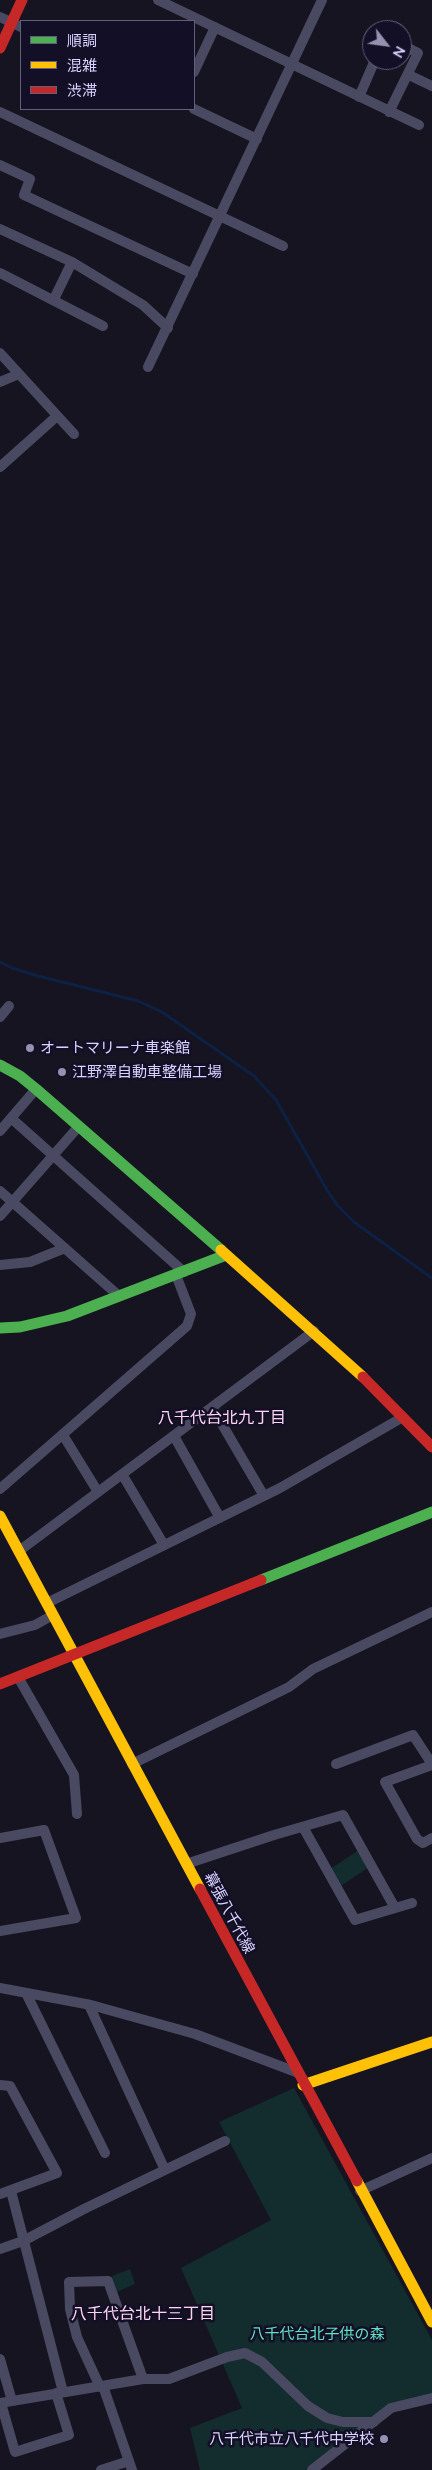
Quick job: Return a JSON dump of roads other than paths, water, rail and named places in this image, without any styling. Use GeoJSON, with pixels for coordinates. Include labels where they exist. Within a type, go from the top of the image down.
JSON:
{"type":"FeatureCollection","features":[{"type":"Feature","properties":{"kind":"street"},"geometry":{"type":"LineString","coordinates":[[0,48],[17,24],[22,0]]}},
{"type":"Feature","properties":{"kind":"street"},"geometry":{"type":"LineString","coordinates":[[158,0],[419,126]]}},
{"type":"Feature","properties":{"kind":"street"},"geometry":{"type":"LineString","coordinates":[[148,367],[322,0]]}},
{"type":"Feature","properties":{"kind":"street"},"geometry":{"type":"LineString","coordinates":[[0,17],[17,24]]}},
{"type":"Feature","properties":{"kind":"street"},"geometry":{"type":"LineString","coordinates":[[195,70],[215,27]]}},
{"type":"Feature","properties":{"kind":"street"},"geometry":{"type":"LineString","coordinates":[[412,50],[418,53],[412,68]]}},
{"type":"Feature","properties":{"kind":"street"},"geometry":{"type":"LineString","coordinates":[[359,97],[371,70]]}},
{"type":"Feature","properties":{"kind":"street"},"geometry":{"type":"LineString","coordinates":[[389,112],[411,70]]}},
{"type":"Feature","properties":{"kind":"street"},"geometry":{"type":"LineString","coordinates":[[409,75],[432,86]]}},
{"type":"Feature","properties":{"kind":"street"},"geometry":{"type":"LineString","coordinates":[[195,109],[257,139]]}},
{"type":"Feature","properties":{"kind":"street"},"geometry":{"type":"LineString","coordinates":[[0,112],[283,246]]}},
{"type":"Feature","properties":{"kind":"street"},"geometry":{"type":"LineString","coordinates":[[0,165],[30,179],[24,195],[193,274]]}},
{"type":"Feature","properties":{"kind":"street"},"geometry":{"type":"LineString","coordinates":[[0,229],[72,262],[143,305],[168,328]]}},
{"type":"Feature","properties":{"kind":"street"},"geometry":{"type":"LineString","coordinates":[[54,299],[72,262]]}},
{"type":"Feature","properties":{"kind":"street"},"geometry":{"type":"LineString","coordinates":[[0,273],[54,299],[103,326]]}},
{"type":"Feature","properties":{"kind":"street"},"geometry":{"type":"LineString","coordinates":[[0,353],[74,434]]}},
{"type":"Feature","properties":{"kind":"street"},"geometry":{"type":"LineString","coordinates":[[0,382],[19,374]]}},
{"type":"Feature","properties":{"kind":"street"},"geometry":{"type":"LineString","coordinates":[[0,468],[58,416]]}},
{"type":"Feature","properties":{"kind":"street"},"geometry":{"type":"LineString","coordinates":[[0,1018],[9,1006]]}},
{"type":"Feature","properties":{"kind":"street"},"geometry":{"type":"LineString","coordinates":[[0,1064],[20,1076],[36,1089],[314,1331],[432,1447]]}},
{"type":"Feature","properties":{"kind":"street"},"geometry":{"type":"LineString","coordinates":[[1,1128],[36,1089]]}},
{"type":"Feature","properties":{"kind":"street"},"geometry":{"type":"LineString","coordinates":[[0,1489],[187,1326],[191,1314],[180,1274],[11,1118]]}},
{"type":"Feature","properties":{"kind":"street"},"geometry":{"type":"LineString","coordinates":[[0,1216],[79,1126]]}},
{"type":"Feature","properties":{"kind":"street"},"geometry":{"type":"LineString","coordinates":[[0,1191],[119,1296]]}},
{"type":"Feature","properties":{"kind":"street"},"geometry":{"type":"LineString","coordinates":[[0,1265],[30,1262],[65,1248]]}},
{"type":"Feature","properties":{"kind":"street"},"geometry":{"type":"LineString","coordinates":[[0,1328],[45,1323],[180,1274],[226,1255]]}},
{"type":"Feature","properties":{"kind":"street"},"geometry":{"type":"LineString","coordinates":[[19,1551],[314,1331]]}},
{"type":"Feature","properties":{"kind":"street"},"geometry":{"type":"LineString","coordinates":[[212,1407],[264,1496]]}},
{"type":"Feature","properties":{"kind":"street"},"geometry":{"type":"LineString","coordinates":[[46,1603],[264,1496],[403,1417]]}},
{"type":"Feature","properties":{"kind":"street"},"geometry":{"type":"LineString","coordinates":[[63,1436],[98,1492]]}},
{"type":"Feature","properties":{"kind":"street"},"geometry":{"type":"LineString","coordinates":[[174,1436],[220,1518]]}},
{"type":"Feature","properties":{"kind":"street"},"geometry":{"type":"LineString","coordinates":[[122,1474],[164,1545]]}},
{"type":"Feature","properties":{"kind":"street"},"geometry":{"type":"LineString","coordinates":[[0,1684],[432,1512]]}},
{"type":"Feature","properties":{"kind":"street","name":"幕張八千代線"},"geometry":{"type":"LineString","coordinates":[[0,1516],[296,2072],[432,2322]]}},
{"type":"Feature","properties":{"kind":"street"},"geometry":{"type":"LineString","coordinates":[[132,1764],[289,1687],[313,1670],[432,1612]]}},
{"type":"Feature","properties":{"kind":"street"},"geometry":{"type":"LineString","coordinates":[[1,1631],[35,1625],[53,1615]]}},
{"type":"Feature","properties":{"kind":"street"},"geometry":{"type":"LineString","coordinates":[[18,1677],[74,1775],[77,1814]]}},
{"type":"Feature","properties":{"kind":"street"},"geometry":{"type":"LineString","coordinates":[[336,1764],[413,1735],[432,1764],[385,1782],[417,1839],[423,1843],[432,1838]]}},
{"type":"Feature","properties":{"kind":"street"},"geometry":{"type":"LineString","coordinates":[[186,1864],[343,1816],[395,1908]]}},
{"type":"Feature","properties":{"kind":"street"},"geometry":{"type":"LineString","coordinates":[[303,1827],[355,1920],[412,1903]]}},
{"type":"Feature","properties":{"kind":"street"},"geometry":{"type":"LineString","coordinates":[[0,1838],[44,1830],[76,1918],[0,1930]]}},
{"type":"Feature","properties":{"kind":"street"},"geometry":{"type":"LineString","coordinates":[[0,1988],[89,2005],[195,2034],[296,2072]]}},
{"type":"Feature","properties":{"kind":"street"},"geometry":{"type":"LineString","coordinates":[[26,1993],[105,2153]]}},
{"type":"Feature","properties":{"kind":"street"},"geometry":{"type":"LineString","coordinates":[[89,2005],[165,2170]]}},
{"type":"Feature","properties":{"kind":"street"},"geometry":{"type":"LineString","coordinates":[[303,2085],[432,2042]]}},
{"type":"Feature","properties":{"kind":"street"},"geometry":{"type":"LineString","coordinates":[[0,2084],[10,2086],[57,2173],[0,2194]]}},
{"type":"Feature","properties":{"kind":"street"},"geometry":{"type":"LineString","coordinates":[[0,2249],[23,2241],[224,2141]]}},
{"type":"Feature","properties":{"kind":"street"},"geometry":{"type":"LineString","coordinates":[[360,2191],[432,2158]]}},
{"type":"Feature","properties":{"kind":"street"},"geometry":{"type":"LineString","coordinates":[[0,2359],[4,2403],[15,2452],[69,2435],[11,2191]]}},
{"type":"Feature","properties":{"kind":"street"},"geometry":{"type":"LineString","coordinates":[[102,2470],[130,2466],[101,2386],[77,2337],[70,2309],[69,2282],[108,2281],[143,2380]]}},
{"type":"Feature","properties":{"kind":"street"},"geometry":{"type":"LineString","coordinates":[[4,2403],[101,2386],[143,2380],[169,2379],[227,2357],[245,2353],[262,2362],[308,2406],[327,2418],[343,2422],[374,2422]]}},
{"type":"Feature","properties":{"kind":"street"},"geometry":{"type":"LineString","coordinates":[[312,2470],[391,2408],[432,2398]]}},
{"type":"Feature","properties":{"kind":"waterway"},"geometry":{"type":"LineString","coordinates":[[0,962],[38,976],[138,1001],[162,1012],[254,1076],[276,1100],[337,1205],[354,1222],[432,1278]]}},
{"type":"Feature","properties":{"kind":"place","name":"オートマリーナ車楽館"},"geometry":{"type":"Point","coordinates":[30,1048]}},
{"type":"Feature","properties":{"kind":"place","name":"江野澤自動車整備工場"},"geometry":{"type":"Point","coordinates":[62,1072]}},
{"type":"Feature","properties":{"kind":"place","name":"八千代市立八千代中学校"},"geometry":{"type":"Point","coordinates":[384,2439]}},
{"type":"Feature","properties":{"kind":"district","name":"八千代台北九丁目"},"geometry":{"type":"Point","coordinates":[222,1418]}},
{"type":"Feature","properties":{"kind":"district","name":"八千代台北十三丁目"},"geometry":{"type":"Point","coordinates":[143,2314]}},
{"type":"Feature","properties":{"kind":"park label","name":"八千代台北子供の森"},"geometry":{"type":"Point","coordinates":[317,2334]}}]}
